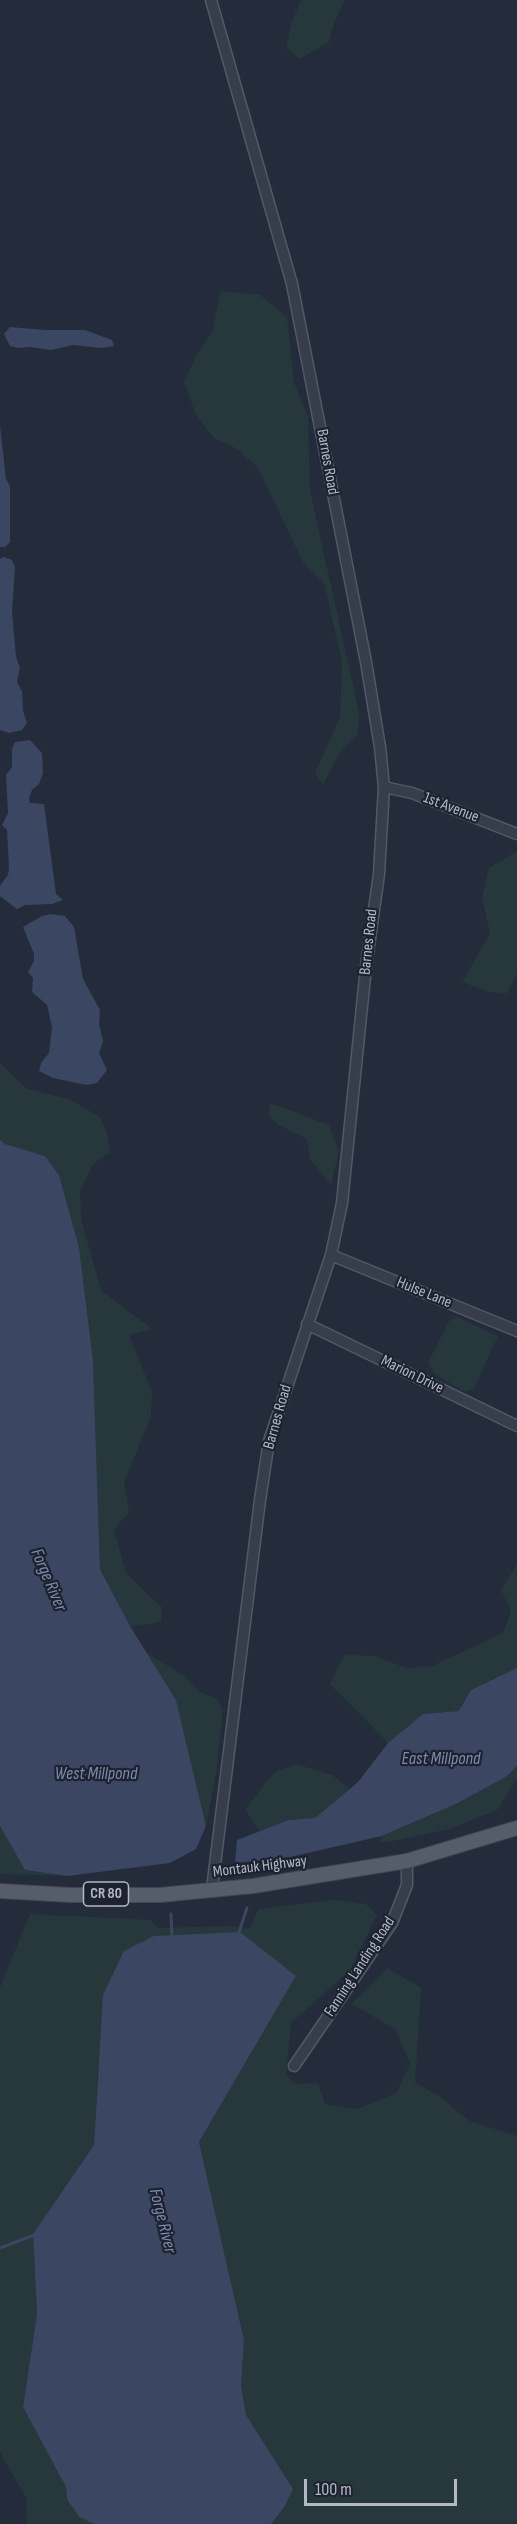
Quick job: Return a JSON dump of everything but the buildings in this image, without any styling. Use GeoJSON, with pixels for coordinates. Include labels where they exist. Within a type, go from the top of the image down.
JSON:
{"type":"FeatureCollection","features":[{"type":"Feature","properties":{"kind":"main road","name":"Montauk Highway"},"geometry":{"type":"LineString","coordinates":[[0,1891],[160,1895],[299,1880],[407,1861],[517,1828]]}},
{"type":"Feature","properties":{"kind":"street","name":"Barnes Road"},"geometry":{"type":"LineString","coordinates":[[212,0],[292,284],[366,662],[384,787],[379,874],[366,967],[345,1180],[331,1255],[270,1441],[260,1500],[212,1889]]}},
{"type":"Feature","properties":{"kind":"street","name":"1st Avenue"},"geometry":{"type":"LineString","coordinates":[[384,787],[412,793],[517,834]]}},
{"type":"Feature","properties":{"kind":"street","name":"Hulse Lane"},"geometry":{"type":"LineString","coordinates":[[331,1255],[517,1331]]}},
{"type":"Feature","properties":{"kind":"street","name":"Marion Drive"},"geometry":{"type":"LineString","coordinates":[[308,1324],[517,1426]]}},
{"type":"Feature","properties":{"kind":"street","name":"Fanning Landing Road"},"geometry":{"type":"LineString","coordinates":[[294,2066],[392,1923],[407,1885],[407,1861]]}},
{"type":"Feature","properties":{"kind":"shaded area"},"geometry":{"type":"Polygon","coordinates":[[[301,0],[345,0],[334,23],[329,42],[300,59],[286,48],[291,24],[301,0]]]}},
{"type":"Feature","properties":{"kind":"shaded area"},"geometry":{"type":"Polygon","coordinates":[[[221,291],[260,295],[287,317],[294,382],[308,417],[310,491],[359,712],[358,734],[339,754],[323,784],[315,773],[340,717],[342,662],[324,583],[303,562],[258,468],[237,449],[214,438],[196,415],[184,382],[195,358],[212,332],[221,291]]]}},
{"type":"Feature","properties":{"kind":"shaded area"},"geometry":{"type":"Polygon","coordinates":[[[517,851],[517,974],[507,993],[489,992],[462,982],[490,933],[482,897],[489,868],[517,851]]]}},
{"type":"Feature","properties":{"kind":"shaded area"},"geometry":{"type":"Polygon","coordinates":[[[0,1063],[26,1088],[71,1100],[100,1117],[106,1131],[110,1152],[93,1164],[80,1191],[81,1219],[101,1290],[152,1329],[129,1335],[152,1392],[151,1416],[124,1483],[129,1512],[114,1530],[126,1573],[162,1608],[161,1621],[151,1624],[130,1626],[100,1569],[93,1360],[79,1247],[59,1175],[45,1156],[5,1144],[0,1140],[0,1063]]]}},
{"type":"Feature","properties":{"kind":"shaded area"},"geometry":{"type":"Polygon","coordinates":[[[270,1103],[329,1125],[339,1151],[331,1185],[310,1159],[307,1139],[277,1124],[269,1116],[270,1103]]]}},
{"type":"Feature","properties":{"kind":"shaded area"},"geometry":{"type":"Polygon","coordinates":[[[457,1317],[498,1336],[474,1389],[464,1392],[435,1374],[428,1363],[449,1321],[457,1317]]]}},
{"type":"Feature","properties":{"kind":"shaded area"},"geometry":{"type":"Polygon","coordinates":[[[517,1564],[517,1668],[472,1690],[460,1711],[423,1714],[388,1743],[330,1684],[344,1655],[374,1656],[407,1668],[432,1666],[503,1633],[511,1611],[501,1590],[517,1564]]]}},
{"type":"Feature","properties":{"kind":"shaded area"},"geometry":{"type":"Polygon","coordinates":[[[146,1652],[184,1676],[199,1691],[217,1699],[223,1709],[217,1767],[206,1826],[176,1700],[146,1652]]]}},
{"type":"Feature","properties":{"kind":"shaded area"},"geometry":{"type":"Polygon","coordinates":[[[296,1764],[332,1775],[350,1789],[315,1818],[288,1820],[259,1831],[245,1809],[275,1772],[296,1764]]]}},
{"type":"Feature","properties":{"kind":"shaded area"},"geometry":{"type":"Polygon","coordinates":[[[517,1766],[517,1779],[497,1810],[449,1829],[394,1841],[378,1842],[385,1835],[458,1803],[507,1776],[517,1766]]]}},
{"type":"Feature","properties":{"kind":"shaded area"},"geometry":{"type":"Polygon","coordinates":[[[0,1826],[25,1870],[67,1876],[0,1874],[0,1826]]]}},
{"type":"Feature","properties":{"kind":"shaded area"},"geometry":{"type":"Polygon","coordinates":[[[335,1900],[366,1904],[377,1915],[350,1970],[291,2023],[286,2075],[295,2084],[318,2083],[325,2104],[358,2109],[396,2093],[410,2064],[396,2030],[352,2004],[388,1968],[421,1988],[415,2082],[437,2095],[470,2121],[517,2136],[517,2524],[271,2524],[285,2506],[293,2489],[246,2416],[241,2386],[244,2340],[199,2142],[296,1976],[98,2066],[94,2145],[33,2234],[37,2314],[23,2407],[66,2487],[67,2499],[79,2517],[94,2524],[27,2524],[26,2498],[0,2452],[0,1987],[30,1914],[151,1920],[158,1928],[233,1926],[250,1929],[258,1909],[335,1900]]]}},
{"type":"Feature","properties":{"kind":"water"},"geometry":{"type":"Polygon","coordinates":[[[10,327],[85,330],[112,340],[114,346],[100,348],[73,345],[51,350],[18,348],[10,346],[4,334],[10,327]]]}},
{"type":"Feature","properties":{"kind":"water"},"geometry":{"type":"Polygon","coordinates":[[[0,425],[6,479],[10,486],[10,542],[5,547],[0,547],[0,425]]]}},
{"type":"Feature","properties":{"kind":"water"},"geometry":{"type":"Polygon","coordinates":[[[4,557],[12,560],[15,568],[12,611],[16,657],[20,668],[17,682],[22,691],[23,711],[27,723],[22,730],[9,733],[0,730],[0,559],[4,557]]]}},
{"type":"Feature","properties":{"kind":"water"},"geometry":{"type":"Polygon","coordinates":[[[30,740],[42,753],[43,773],[39,784],[32,790],[30,803],[44,804],[56,894],[63,900],[52,904],[25,905],[17,909],[0,896],[0,886],[8,875],[9,868],[7,830],[2,825],[8,813],[6,775],[12,767],[12,749],[15,742],[30,740]]]}},
{"type":"Feature","properties":{"kind":"water"},"geometry":{"type":"Polygon","coordinates":[[[50,914],[65,916],[74,927],[83,979],[100,1010],[99,1024],[103,1041],[99,1053],[107,1070],[97,1083],[86,1085],[53,1078],[39,1071],[41,1063],[49,1053],[52,1027],[47,1005],[32,992],[33,978],[28,972],[34,961],[34,954],[23,927],[50,914]]]}},
{"type":"Feature","properties":{"kind":"water","name":"West Millpond"},"geometry":{"type":"Polygon","coordinates":[[[0,1140],[5,1144],[45,1156],[59,1175],[79,1247],[93,1360],[100,1569],[130,1626],[176,1700],[206,1826],[196,1849],[170,1863],[67,1876],[25,1870],[0,1826],[0,1140]]]}},
{"type":"Feature","properties":{"kind":"water","name":"East Millpond"},"geometry":{"type":"Polygon","coordinates":[[[517,1668],[517,1766],[507,1776],[458,1803],[382,1836],[290,1857],[235,1863],[237,1840],[288,1820],[315,1818],[358,1782],[388,1743],[423,1714],[459,1711],[471,1690],[517,1668]]]}},
{"type":"Feature","properties":{"kind":"water"},"geometry":{"type":"Polygon","coordinates":[[[240,1932],[296,1976],[199,2142],[244,2340],[241,2386],[246,2415],[293,2489],[285,2506],[271,2524],[94,2524],[79,2517],[67,2499],[66,2487],[23,2407],[37,2314],[33,2234],[94,2145],[103,1995],[124,1951],[154,1936],[240,1932]]]}},
{"type":"Feature","properties":{"kind":"waterway"},"geometry":{"type":"LineString","coordinates":[[261,1867],[263,1860],[267,1858]]}},
{"type":"Feature","properties":{"kind":"waterway"},"geometry":{"type":"LineString","coordinates":[[238,1935],[247,1908]]}},
{"type":"Feature","properties":{"kind":"waterway","name":"Forge River"},"geometry":{"type":"LineString","coordinates":[[171,1914],[172,1937]]}},
{"type":"Feature","properties":{"kind":"waterway"},"geometry":{"type":"LineString","coordinates":[[0,2248],[37,2234]]}}]}
